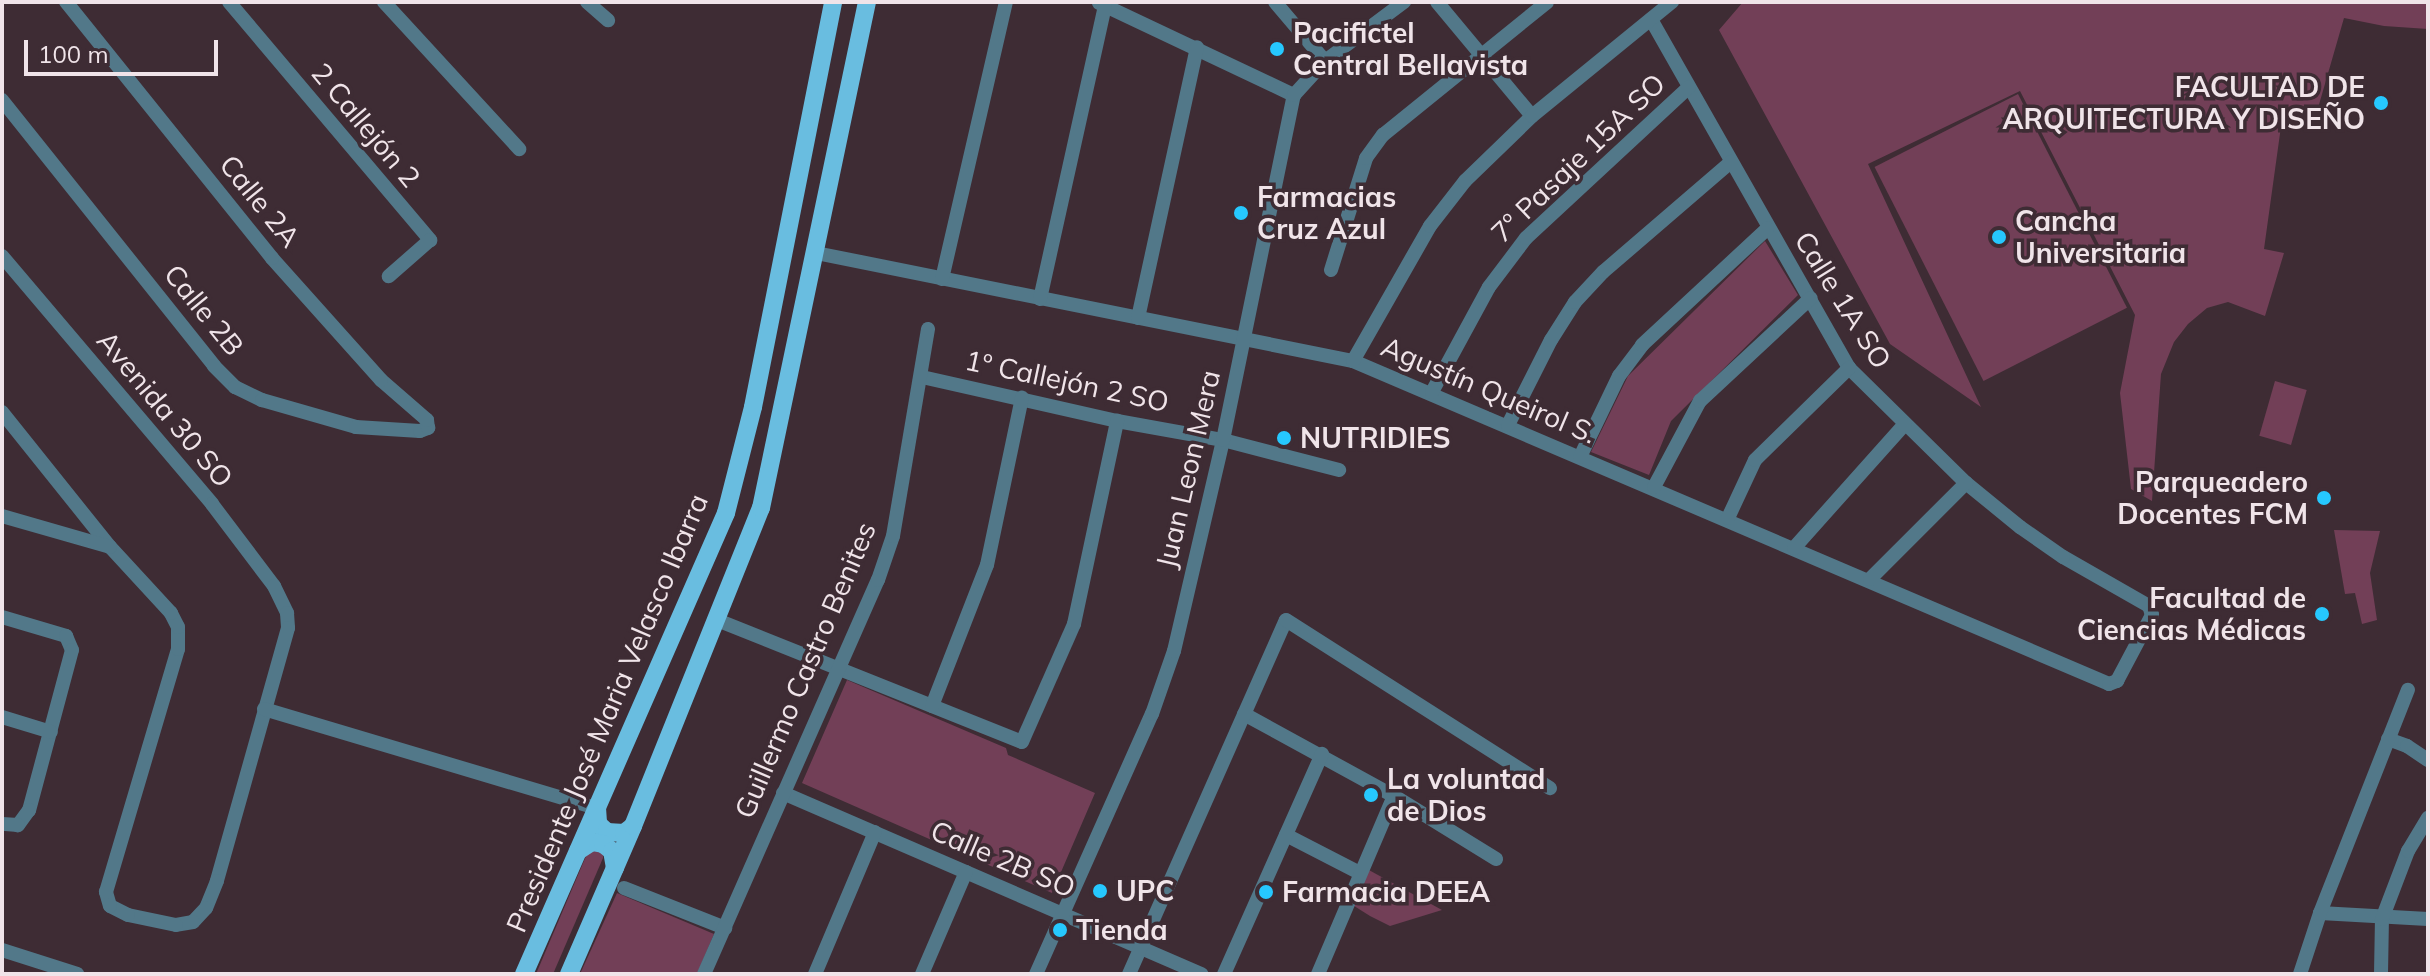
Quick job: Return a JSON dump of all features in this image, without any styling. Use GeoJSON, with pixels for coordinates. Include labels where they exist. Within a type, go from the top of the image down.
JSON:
{"type":"FeatureCollection","features":[{"type":"Feature","properties":{"kind":"main road","name":"Presidente José Maria Velasco Ibarra"},"geometry":{"type":"LineString","coordinates":[[524,974],[726,513],[753,407],[833,2]]}},
{"type":"Feature","properties":{"kind":"main road"},"geometry":{"type":"LineString","coordinates":[[569,974],[633,826],[761,508],[867,2]]}},
{"type":"Feature","properties":{"kind":"main road"},"geometry":{"type":"LineString","coordinates":[[753,407],[765,397],[780,403],[783,411]]}},
{"type":"Feature","properties":{"kind":"main road"},"geometry":{"type":"LineString","coordinates":[[597,808],[598,824],[607,832],[618,835],[633,826]]}},
{"type":"Feature","properties":{"kind":"main road"},"geometry":{"type":"LineString","coordinates":[[578,851],[592,842],[603,844],[614,856],[615,868]]}},
{"type":"Feature","properties":{"kind":"street","name":"Calle 2A"},"geometry":{"type":"LineString","coordinates":[[66,2],[303,294],[390,389],[427,420]]}},
{"type":"Feature","properties":{"kind":"street","name":"2 Callejón 2"},"geometry":{"type":"LineString","coordinates":[[229,2],[430,240],[389,276]]}},
{"type":"Feature","properties":{"kind":"street"},"geometry":{"type":"LineString","coordinates":[[587,2],[608,20]]}},
{"type":"Feature","properties":{"kind":"street"},"geometry":{"type":"LineString","coordinates":[[942,279],[1006,2]]}},
{"type":"Feature","properties":{"kind":"street"},"geometry":{"type":"LineString","coordinates":[[1275,2],[1325,61]]}},
{"type":"Feature","properties":{"kind":"street"},"geometry":{"type":"LineString","coordinates":[[1040,299],[1101,4],[1294,95],[1325,61],[1404,2]]}},
{"type":"Feature","properties":{"kind":"street"},"geometry":{"type":"LineString","coordinates":[[1437,2],[1483,53],[1532,116]]}},
{"type":"Feature","properties":{"kind":"street"},"geometry":{"type":"LineString","coordinates":[[1331,270],[1366,158],[1383,135],[1547,2]]}},
{"type":"Feature","properties":{"kind":"street"},"geometry":{"type":"LineString","coordinates":[[1353,361],[1430,226],[1465,181],[1532,116],[1672,2]]}},
{"type":"Feature","properties":{"kind":"street"},"geometry":{"type":"LineString","coordinates":[[386,3],[519,149]]}},
{"type":"Feature","properties":{"kind":"street","name":"Calle 1A SO"},"geometry":{"type":"LineString","coordinates":[[1651,19],[1767,229],[1811,298],[1849,368],[1966,483],[2063,557],[2149,606],[2152,615],[2124,673],[2109,684]]}},
{"type":"Feature","properties":{"kind":"street"},"geometry":{"type":"LineString","coordinates":[[1138,318],[1197,47]]}},
{"type":"Feature","properties":{"kind":"street","name":"7º Pasaje 15A SO"},"geometry":{"type":"LineString","coordinates":[[1432,392],[1489,287],[1526,238],[1689,87]]}},
{"type":"Feature","properties":{"kind":"street","name":"Juan Leon Mera"},"geometry":{"type":"LineString","coordinates":[[1036,974],[1152,714],[1174,651],[1223,440],[1294,95]]}},
{"type":"Feature","properties":{"kind":"street","name":"Calle 2B"},"geometry":{"type":"LineString","coordinates":[[2,100],[214,366],[235,387],[262,400],[366,429],[424,431],[430,427],[427,420]]}},
{"type":"Feature","properties":{"kind":"street"},"geometry":{"type":"LineString","coordinates":[[1508,425],[1575,302],[1603,272],[1731,162]]}},
{"type":"Feature","properties":{"kind":"street"},"geometry":{"type":"LineString","coordinates":[[1580,457],[1619,376],[1642,345],[1767,229]]}},
{"type":"Feature","properties":{"kind":"street","name":"Agustín Queirol S."},"geometry":{"type":"LineString","coordinates":[[816,253],[1353,361],[1728,518],[2109,684]]}},
{"type":"Feature","properties":{"kind":"street","name":"Avenida 30 SO"},"geometry":{"type":"LineString","coordinates":[[2,256],[212,504],[283,600],[288,628],[264,709]]}},
{"type":"Feature","properties":{"kind":"street"},"geometry":{"type":"LineString","coordinates":[[1654,487],[1683,427],[1700,401],[1811,298]]}},
{"type":"Feature","properties":{"kind":"street","name":"Guillermo Castro Benites"},"geometry":{"type":"LineString","coordinates":[[704,974],[893,536],[928,329]]}},
{"type":"Feature","properties":{"kind":"street"},"geometry":{"type":"LineString","coordinates":[[1728,518],[1762,452],[1849,368]]}},
{"type":"Feature","properties":{"kind":"street","name":"1º Callejón 2 SO"},"geometry":{"type":"LineString","coordinates":[[922,377],[1117,421],[1223,440],[1339,470]]}},
{"type":"Feature","properties":{"kind":"street"},"geometry":{"type":"LineString","coordinates":[[932,706],[987,565],[1022,398]]}},
{"type":"Feature","properties":{"kind":"street"},"geometry":{"type":"LineString","coordinates":[[2,412],[110,547],[171,613],[180,637],[106,892],[110,906],[128,915],[176,925],[193,922],[212,897],[264,709],[597,808]]}},
{"type":"Feature","properties":{"kind":"street"},"geometry":{"type":"LineString","coordinates":[[717,620],[1022,742],[1074,624],[1117,421]]}},
{"type":"Feature","properties":{"kind":"street"},"geometry":{"type":"LineString","coordinates":[[1794,548],[1905,424]]}},
{"type":"Feature","properties":{"kind":"street"},"geometry":{"type":"LineString","coordinates":[[1870,579],[1966,483]]}},
{"type":"Feature","properties":{"kind":"street"},"geometry":{"type":"LineString","coordinates":[[2,516],[110,547]]}},
{"type":"Feature","properties":{"kind":"street"},"geometry":{"type":"LineString","coordinates":[[2,617],[66,636],[71,644],[71,661],[29,810],[18,825],[2,824]]}},
{"type":"Feature","properties":{"kind":"street"},"geometry":{"type":"LineString","coordinates":[[1129,974],[1286,620],[1550,788]]}},
{"type":"Feature","properties":{"kind":"street"},"geometry":{"type":"LineString","coordinates":[[2300,974],[2320,913],[2408,690]]}},
{"type":"Feature","properties":{"kind":"street"},"geometry":{"type":"LineString","coordinates":[[1244,714],[1322,754],[1496,859]]}},
{"type":"Feature","properties":{"kind":"street"},"geometry":{"type":"LineString","coordinates":[[2,717],[51,732]]}},
{"type":"Feature","properties":{"kind":"street"},"geometry":{"type":"LineString","coordinates":[[2388,739],[2407,746],[2428,760]]}},
{"type":"Feature","properties":{"kind":"street"},"geometry":{"type":"LineString","coordinates":[[1224,974],[1322,754]]}},
{"type":"Feature","properties":{"kind":"street","name":"Calle 2B SO"},"geometry":{"type":"LineString","coordinates":[[783,793],[1198,973]]}},
{"type":"Feature","properties":{"kind":"street"},"geometry":{"type":"LineString","coordinates":[[1318,974],[1394,796]]}},
{"type":"Feature","properties":{"kind":"street"},"geometry":{"type":"LineString","coordinates":[[2381,974],[2382,919],[2408,851],[2428,818]]}},
{"type":"Feature","properties":{"kind":"street"},"geometry":{"type":"LineString","coordinates":[[815,974],[875,832]]}},
{"type":"Feature","properties":{"kind":"street"},"geometry":{"type":"LineString","coordinates":[[1286,835],[1360,873]]}},
{"type":"Feature","properties":{"kind":"street"},"geometry":{"type":"LineString","coordinates":[[922,974],[966,872]]}},
{"type":"Feature","properties":{"kind":"street"},"geometry":{"type":"LineString","coordinates":[[624,888],[725,928]]}},
{"type":"Feature","properties":{"kind":"street"},"geometry":{"type":"LineString","coordinates":[[2320,913],[2382,919],[2428,919]]}},
{"type":"Feature","properties":{"kind":"street"},"geometry":{"type":"LineString","coordinates":[[2,950],[77,974]]}},
{"type":"Feature","properties":{"kind":"shaded area"},"geometry":{"type":"Polygon","coordinates":[[[1743,2],[2428,2],[2428,29],[2384,26],[2344,18],[2316,115],[2283,112],[2264,249],[2284,253],[2265,316],[2228,302],[2207,308],[2188,324],[2174,342],[2161,374],[2152,501],[2131,489],[2120,393],[2135,315],[2020,91],[1868,164],[1981,407],[1890,344],[1719,30],[1743,2]]]}},
{"type":"Feature","properties":{"kind":"shaded area","name":"Cancha Universitaria"},"geometry":{"type":"Polygon","coordinates":[[[2018,94],[2127,308],[1984,381],[1875,167],[2018,94]]]}},
{"type":"Feature","properties":{"kind":"shaded area"},"geometry":{"type":"Polygon","coordinates":[[[1765,241],[1798,295],[1671,421],[1649,475],[1591,452],[1628,376],[1765,241]]]}},
{"type":"Feature","properties":{"kind":"shaded area"},"geometry":{"type":"Polygon","coordinates":[[[2275,381],[2307,390],[2291,445],[2259,436],[2275,381]]]}},
{"type":"Feature","properties":{"kind":"shaded area"},"geometry":{"type":"Polygon","coordinates":[[[2334,530],[2380,531],[2370,573],[2377,620],[2362,624],[2355,593],[2345,594],[2334,530]]]}},
{"type":"Feature","properties":{"kind":"shaded area"},"geometry":{"type":"Polygon","coordinates":[[[847,680],[1006,748],[1008,755],[1095,793],[1052,893],[802,783],[847,680]]]}},
{"type":"Feature","properties":{"kind":"shaded area"},"geometry":{"type":"Polygon","coordinates":[[[589,849],[603,853],[603,858],[553,974],[536,974],[589,849]]]}},
{"type":"Feature","properties":{"kind":"shaded area"},"geometry":{"type":"Polygon","coordinates":[[[1367,869],[1442,910],[1390,926],[1370,916],[1351,904],[1367,869]]]}},
{"type":"Feature","properties":{"kind":"shaded area"},"geometry":{"type":"Polygon","coordinates":[[[617,893],[714,934],[697,974],[580,974],[617,893]]]}},
{"type":"Feature","properties":{"kind":"place","name":"Pacifictel Central Bellavista"},"geometry":{"type":"Point","coordinates":[1277,49]}},
{"type":"Feature","properties":{"kind":"place","name":"FACULTAD DE ARQUITECTURA Y DISEÑO"},"geometry":{"type":"Point","coordinates":[2381,103]}},
{"type":"Feature","properties":{"kind":"place","name":"Farmacias Cruz Azul"},"geometry":{"type":"Point","coordinates":[1241,213]}},
{"type":"Feature","properties":{"kind":"place","name":"Cancha Universitaria"},"geometry":{"type":"Point","coordinates":[1999,237]}},
{"type":"Feature","properties":{"kind":"place","name":"NUTRIDIES"},"geometry":{"type":"Point","coordinates":[1284,438]}},
{"type":"Feature","properties":{"kind":"place","name":"Parqueadero Docentes FCM"},"geometry":{"type":"Point","coordinates":[2324,498]}},
{"type":"Feature","properties":{"kind":"place","name":"Facultad de Ciencias Médicas"},"geometry":{"type":"Point","coordinates":[2322,614]}},
{"type":"Feature","properties":{"kind":"place","name":"La voluntad de Dios"},"geometry":{"type":"Point","coordinates":[1371,795]}},
{"type":"Feature","properties":{"kind":"place","name":"UPC"},"geometry":{"type":"Point","coordinates":[1100,891]}},
{"type":"Feature","properties":{"kind":"place","name":"Farmacia DEEA"},"geometry":{"type":"Point","coordinates":[1266,892]}},
{"type":"Feature","properties":{"kind":"place","name":"Tienda"},"geometry":{"type":"Point","coordinates":[1060,930]}}]}
